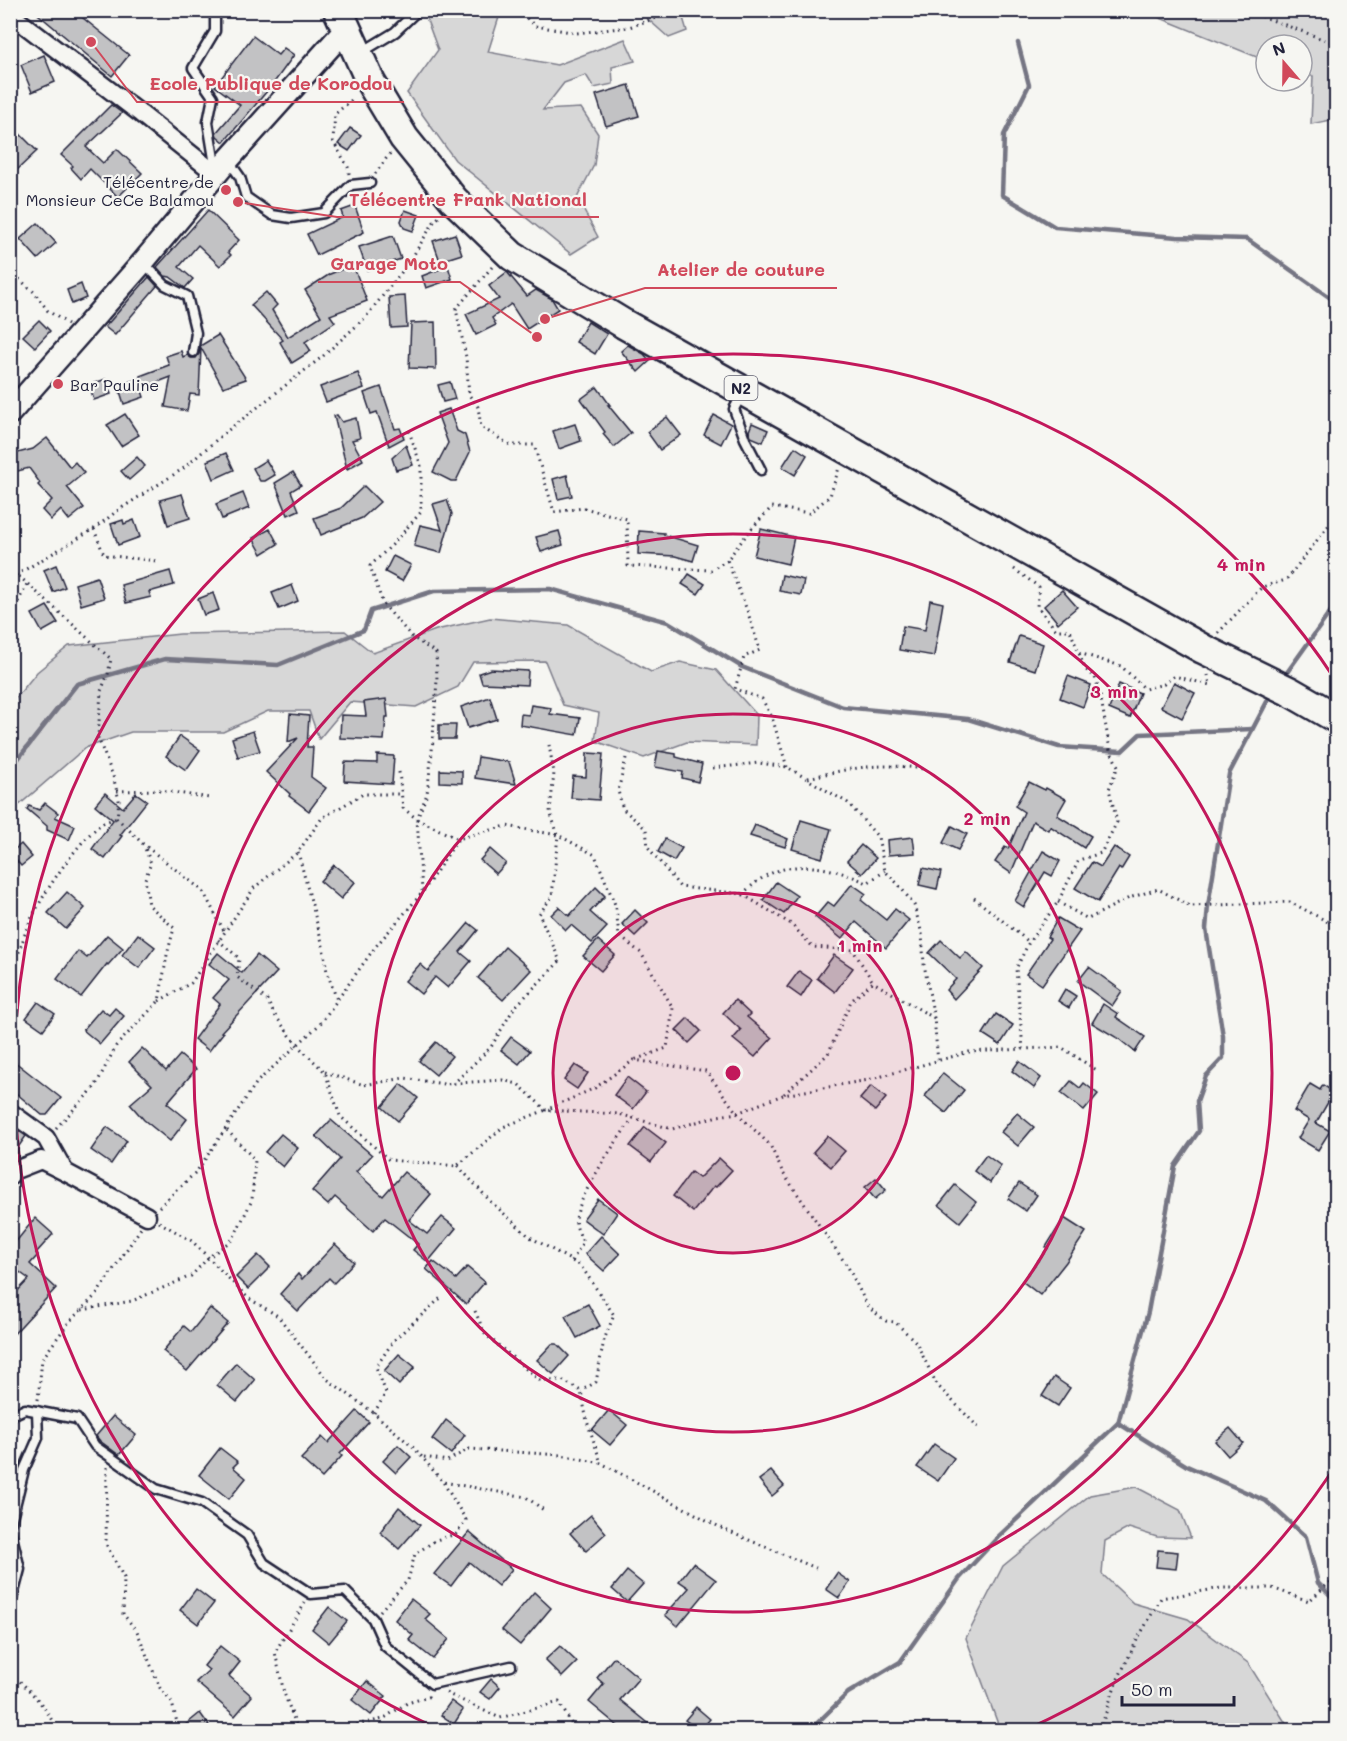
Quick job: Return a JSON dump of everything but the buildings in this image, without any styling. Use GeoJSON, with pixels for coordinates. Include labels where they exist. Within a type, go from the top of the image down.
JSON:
{"type":"FeatureCollection","features":[{"type":"Feature","properties":{"kind":"highway","name":"N2"},"geometry":{"type":"LineString","coordinates":[[347,32],[371,83],[404,138],[454,200],[512,256],[624,324],[1203,649],[1289,691],[1336,718]]}},
{"type":"Feature","properties":{"kind":"street"},"geometry":{"type":"LineString","coordinates":[[10,14],[150,121],[222,167]]}},
{"type":"Feature","properties":{"kind":"street"},"geometry":{"type":"LineString","coordinates":[[10,413],[143,262],[222,167],[347,32]]}},
{"type":"Feature","properties":{"kind":"street"},"geometry":{"type":"LineString","coordinates":[[10,1112],[46,1138],[65,1172]]}},
{"type":"Feature","properties":{"kind":"street"},"geometry":{"type":"LineString","coordinates":[[10,1176],[14,1171],[41,1160],[147,1216]]}},
{"type":"Feature","properties":{"kind":"lane"},"geometry":{"type":"LineString","coordinates":[[215,10],[215,31],[193,68],[213,97],[208,122],[222,167],[240,177],[246,197],[272,215],[291,218],[324,213],[351,185],[370,183]]}},
{"type":"Feature","properties":{"kind":"lane"},"geometry":{"type":"LineString","coordinates":[[347,32],[395,32],[418,10]]}},
{"type":"Feature","properties":{"kind":"lane"},"geometry":{"type":"LineString","coordinates":[[143,262],[165,285],[187,296],[196,333],[193,352]]}},
{"type":"Feature","properties":{"kind":"lane"},"geometry":{"type":"LineString","coordinates":[[744,390],[734,409],[745,439],[761,470]]}},
{"type":"Feature","properties":{"kind":"lane"},"geometry":{"type":"LineString","coordinates":[[10,1416],[25,1410],[37,1410],[77,1419],[95,1446],[107,1455],[156,1489],[202,1503],[247,1535],[264,1563],[311,1594],[345,1591],[373,1619],[385,1646],[432,1684],[511,1666]]}},
{"type":"Feature","properties":{"kind":"lane"},"geometry":{"type":"LineString","coordinates":[[13,1596],[20,1569],[10,1527],[24,1470],[38,1438],[37,1410]]}},
{"type":"Feature","properties":{"kind":"path"},"geometry":{"type":"LineString","coordinates":[[518,10],[535,26],[578,33],[629,27],[680,10]]}},
{"type":"Feature","properties":{"kind":"path"},"geometry":{"type":"LineString","coordinates":[[1245,10],[1336,44]]}},
{"type":"Feature","properties":{"kind":"path"},"geometry":{"type":"LineString","coordinates":[[351,185],[348,167],[333,141],[335,114],[371,83]]}},
{"type":"Feature","properties":{"kind":"path"},"geometry":{"type":"LineString","coordinates":[[370,183],[385,159],[404,138]]}},
{"type":"Feature","properties":{"kind":"path"},"geometry":{"type":"LineString","coordinates":[[16,575],[94,529],[117,511],[184,468],[222,435],[322,357],[365,318],[408,264],[435,222],[454,200]]}},
{"type":"Feature","properties":{"kind":"path"},"geometry":{"type":"LineString","coordinates":[[512,256],[493,266],[456,309],[466,357],[469,395],[478,407],[481,427],[510,445],[534,446],[554,513],[584,508],[627,519],[628,566],[711,570],[728,560]]}},
{"type":"Feature","properties":{"kind":"path"},"geometry":{"type":"LineString","coordinates":[[10,271],[34,292],[48,311],[81,333]]}},
{"type":"Feature","properties":{"kind":"path"},"geometry":{"type":"LineString","coordinates":[[409,431],[422,466],[422,512],[370,566],[383,604],[412,637],[435,654],[437,680],[432,752],[427,794],[417,819],[422,893]]}},
{"type":"Feature","properties":{"kind":"path"},"geometry":{"type":"LineString","coordinates":[[1079,653],[1121,666],[1144,689],[1164,684],[1174,676],[1210,686],[1203,649],[1262,588],[1286,580],[1336,516]]}},
{"type":"Feature","properties":{"kind":"path"},"geometry":{"type":"LineString","coordinates":[[94,529],[104,555],[157,561]]}},
{"type":"Feature","properties":{"kind":"path"},"geometry":{"type":"LineString","coordinates":[[1010,567],[1039,587],[1037,606],[1056,630],[1070,630],[1085,669],[1095,677],[1110,750],[1118,766],[1108,789],[1117,822],[1101,853],[1079,860],[1058,902],[1029,942],[1016,969],[1023,1049]]}},
{"type":"Feature","properties":{"kind":"path"},"geometry":{"type":"LineString","coordinates":[[10,568],[111,659],[101,691],[98,738],[117,791],[119,800],[117,818]]}},
{"type":"Feature","properties":{"kind":"path"},"geometry":{"type":"LineString","coordinates":[[10,618],[27,584]]}},
{"type":"Feature","properties":{"kind":"path"},"geometry":{"type":"LineString","coordinates":[[760,650],[744,657],[735,689],[762,699],[772,717],[787,767]]}},
{"type":"Feature","properties":{"kind":"path"},"geometry":{"type":"LineString","coordinates":[[453,1084],[491,1047],[514,1008],[560,961],[539,914],[552,897],[558,835],[550,812],[554,773],[549,746]]}},
{"type":"Feature","properties":{"kind":"path"},"geometry":{"type":"LineString","coordinates":[[626,758],[618,792],[624,809],[646,829],[648,847],[680,887],[742,894],[791,924],[813,947],[853,950],[873,982],[934,1018]]}},
{"type":"Feature","properties":{"kind":"path"},"geometry":{"type":"LineString","coordinates":[[713,768],[759,763],[787,767],[848,803],[878,837],[885,871],[914,905],[921,934],[934,1018],[938,1062]]}},
{"type":"Feature","properties":{"kind":"path"},"geometry":{"type":"LineString","coordinates":[[808,778],[854,767],[898,765],[924,769]]}},
{"type":"Feature","properties":{"kind":"path"},"geometry":{"type":"LineString","coordinates":[[399,772],[403,808],[417,819],[458,839]]}},
{"type":"Feature","properties":{"kind":"path"},"geometry":{"type":"LineString","coordinates":[[117,791],[160,790],[209,798]]}},
{"type":"Feature","properties":{"kind":"path"},"geometry":{"type":"LineString","coordinates":[[46,1138],[94,1088],[116,1046],[159,1001],[190,983],[254,888],[298,852],[322,818],[363,795],[402,794]]}},
{"type":"Feature","properties":{"kind":"path"},"geometry":{"type":"LineString","coordinates":[[117,818],[143,844],[203,891],[224,931]]}},
{"type":"Feature","properties":{"kind":"path"},"geometry":{"type":"LineString","coordinates":[[10,968],[16,961],[28,925],[70,857],[101,824],[117,818]]}},
{"type":"Feature","properties":{"kind":"path"},"geometry":{"type":"LineString","coordinates":[[37,1410],[42,1359],[69,1322],[97,1294],[147,1216],[197,1171],[257,1082],[320,1024],[376,946],[422,893],[458,839],[506,826],[558,835],[595,855],[616,907],[619,936],[641,953],[673,1008],[668,1048],[634,1060],[594,1088],[503,1127],[457,1166]]}},
{"type":"Feature","properties":{"kind":"path"},"geometry":{"type":"LineString","coordinates":[[143,844],[151,863],[145,879],[149,905],[174,928],[166,955],[159,1001]]}},
{"type":"Feature","properties":{"kind":"path"},"geometry":{"type":"LineString","coordinates":[[298,852],[324,946],[327,972],[337,1000]]}},
{"type":"Feature","properties":{"kind":"path"},"geometry":{"type":"LineString","coordinates":[[742,894],[766,876],[798,865],[844,872],[867,883],[885,871]]}},
{"type":"Feature","properties":{"kind":"path"},"geometry":{"type":"LineString","coordinates":[[1058,902],[1088,919],[1129,898],[1158,889],[1190,906],[1290,902],[1336,926]]}},
{"type":"Feature","properties":{"kind":"path"},"geometry":{"type":"LineString","coordinates":[[974,898],[1029,942]]}},
{"type":"Feature","properties":{"kind":"path"},"geometry":{"type":"LineString","coordinates":[[218,940],[239,958],[237,977],[267,1000],[274,1014],[298,1046],[325,1072],[364,1085],[404,1078],[444,1084],[502,1080],[518,1084],[546,1110],[619,1114],[672,1129],[737,1113],[783,1095],[868,1080],[969,1052],[1061,1047],[1098,1071]]}},
{"type":"Feature","properties":{"kind":"path"},"geometry":{"type":"LineString","coordinates":[[783,1095],[828,1054],[851,1001],[873,982]]}},
{"type":"Feature","properties":{"kind":"path"},"geometry":{"type":"LineString","coordinates":[[634,1060],[706,1071],[737,1113],[770,1145],[783,1173],[848,1267],[868,1307],[886,1321],[895,1322],[916,1342],[937,1385],[978,1427]]}},
{"type":"Feature","properties":{"kind":"path"},"geometry":{"type":"LineString","coordinates":[[325,1072],[340,1116],[389,1160],[457,1166],[491,1202],[530,1237],[580,1266],[614,1315],[604,1340],[596,1383],[580,1391]]}},
{"type":"Feature","properties":{"kind":"path"},"geometry":{"type":"LineString","coordinates":[[572,1261],[583,1242],[576,1224],[583,1200],[606,1156],[633,1118]]}},
{"type":"Feature","properties":{"kind":"path"},"geometry":{"type":"LineString","coordinates":[[81,1310],[132,1301],[191,1276],[209,1257],[233,1239],[252,1200],[255,1160],[225,1128]]}},
{"type":"Feature","properties":{"kind":"path"},"geometry":{"type":"LineString","coordinates":[[147,1216],[192,1241],[248,1299],[278,1316],[327,1379],[374,1413],[422,1457],[443,1482],[466,1521],[456,1534],[436,1540],[415,1554],[408,1580],[373,1619]]}},
{"type":"Feature","properties":{"kind":"path"},"geometry":{"type":"LineString","coordinates":[[374,1413],[386,1393],[376,1367],[394,1341],[443,1296]]}},
{"type":"Feature","properties":{"kind":"path"},"geometry":{"type":"LineString","coordinates":[[475,1311],[485,1334],[539,1380],[562,1380],[580,1391],[586,1421],[601,1463]]}},
{"type":"Feature","properties":{"kind":"path"},"geometry":{"type":"LineString","coordinates":[[422,1457],[447,1461],[469,1449],[561,1455],[601,1463],[725,1530],[816,1568]]}},
{"type":"Feature","properties":{"kind":"path"},"geometry":{"type":"LineString","coordinates":[[107,1455],[106,1544],[124,1578],[123,1614],[137,1631],[160,1688],[172,1703],[179,1731]]}},
{"type":"Feature","properties":{"kind":"path"},"geometry":{"type":"LineString","coordinates":[[443,1482],[526,1497],[545,1511]]}},
{"type":"Feature","properties":{"kind":"path"},"geometry":{"type":"LineString","coordinates":[[1100,1731],[1116,1683],[1161,1598],[1222,1588],[1272,1588],[1309,1601],[1336,1577]]}},
{"type":"Feature","properties":{"kind":"path"},"geometry":{"type":"LineString","coordinates":[[298,1731],[284,1694],[274,1652],[311,1594]]}},
{"type":"Feature","properties":{"kind":"path"},"geometry":{"type":"LineString","coordinates":[[10,1639],[15,1648],[11,1673],[36,1697],[53,1721],[56,1731]]}},
{"type":"Feature","properties":{"kind":"path"},"geometry":{"type":"LineString","coordinates":[[443,1682],[445,1692]]}},
{"type":"Feature","properties":{"kind":"path"},"geometry":{"type":"LineString","coordinates":[[333,1731],[384,1719],[407,1703],[445,1692],[500,1718],[559,1702],[575,1731]]}},
{"type":"Feature","properties":{"kind":"shaded area"},"geometry":{"type":"Polygon","coordinates":[[[433,10],[501,11],[488,52],[557,65],[625,39],[635,61],[612,67],[613,84],[594,88],[586,75],[564,83],[543,110],[581,108],[598,134],[594,165],[577,198],[598,237],[571,254],[455,160],[407,93],[438,50],[425,15],[433,10]]]}},
{"type":"Feature","properties":{"kind":"shaded area"},"geometry":{"type":"Polygon","coordinates":[[[641,10],[681,11],[687,31],[669,38],[640,12],[641,10]]]}},
{"type":"Feature","properties":{"kind":"shaded area"},"geometry":{"type":"Polygon","coordinates":[[[1143,11],[1275,11],[1297,19],[1305,11],[1336,11],[1336,119],[1311,124],[1314,93],[1314,33],[1254,33],[1254,56],[1143,11]]]}},
{"type":"Feature","properties":{"kind":"shaded area"},"geometry":{"type":"Polygon","coordinates":[[[490,618],[568,625],[651,672],[680,662],[716,670],[757,715],[756,745],[687,742],[644,758],[595,741],[599,713],[563,705],[545,661],[473,662],[458,687],[416,707],[350,702],[319,739],[309,711],[268,711],[223,732],[131,732],[85,748],[11,812],[11,704],[37,672],[69,646],[180,634],[345,631],[373,653],[436,630],[490,618]]]}},
{"type":"Feature","properties":{"kind":"shaded area"},"geometry":{"type":"Polygon","coordinates":[[[1136,1487],[1180,1510],[1191,1538],[1157,1537],[1129,1528],[1105,1541],[1102,1574],[1133,1603],[1188,1619],[1248,1663],[1290,1730],[1004,1730],[998,1724],[966,1638],[1003,1566],[1090,1495],[1136,1487]]]}},
{"type":"Feature","properties":{"kind":"waterway"},"geometry":{"type":"LineString","coordinates":[[1018,43],[1029,85],[1004,135],[1002,195],[1055,227],[1177,237],[1247,239],[1336,302]]}},
{"type":"Feature","properties":{"kind":"waterway"},"geometry":{"type":"LineString","coordinates":[[10,769],[77,684],[165,659],[278,665],[364,630],[371,611],[434,591],[550,589],[668,622],[742,667],[843,707],[968,719],[1059,747],[1122,751],[1140,734],[1252,729]]}},
{"type":"Feature","properties":{"kind":"waterway"},"geometry":{"type":"LineString","coordinates":[[1283,678],[1336,604]]}},
{"type":"Feature","properties":{"kind":"waterway"},"geometry":{"type":"LineString","coordinates":[[810,1730],[848,1693],[900,1662],[959,1579],[998,1537],[1118,1423],[1148,1312],[1175,1166],[1199,1131],[1197,1101],[1206,1076],[1223,1058],[1223,1036],[1206,929],[1208,906],[1229,774],[1271,694]]}},
{"type":"Feature","properties":{"kind":"waterway"},"geometry":{"type":"LineString","coordinates":[[1118,1423],[1187,1466],[1266,1501],[1306,1537],[1318,1583],[1336,1601]]}},
{"type":"Feature","properties":{"kind":"place","name":"Ecole Publique de Korodou"},"geometry":{"type":"Point","coordinates":[91,42]}},
{"type":"Feature","properties":{"kind":"place","name":"Télécentre de Monsieur CeCe Balamou"},"geometry":{"type":"Point","coordinates":[226,190]}},
{"type":"Feature","properties":{"kind":"place","name":"Télécentre Frank National"},"geometry":{"type":"Point","coordinates":[238,202]}},
{"type":"Feature","properties":{"kind":"place","name":"Atelier de couture"},"geometry":{"type":"Point","coordinates":[545,319]}},
{"type":"Feature","properties":{"kind":"place","name":"Garage Moto"},"geometry":{"type":"Point","coordinates":[537,337]}},
{"type":"Feature","properties":{"kind":"place","name":"Bar Pauline"},"geometry":{"type":"Point","coordinates":[58,384]}}]}
